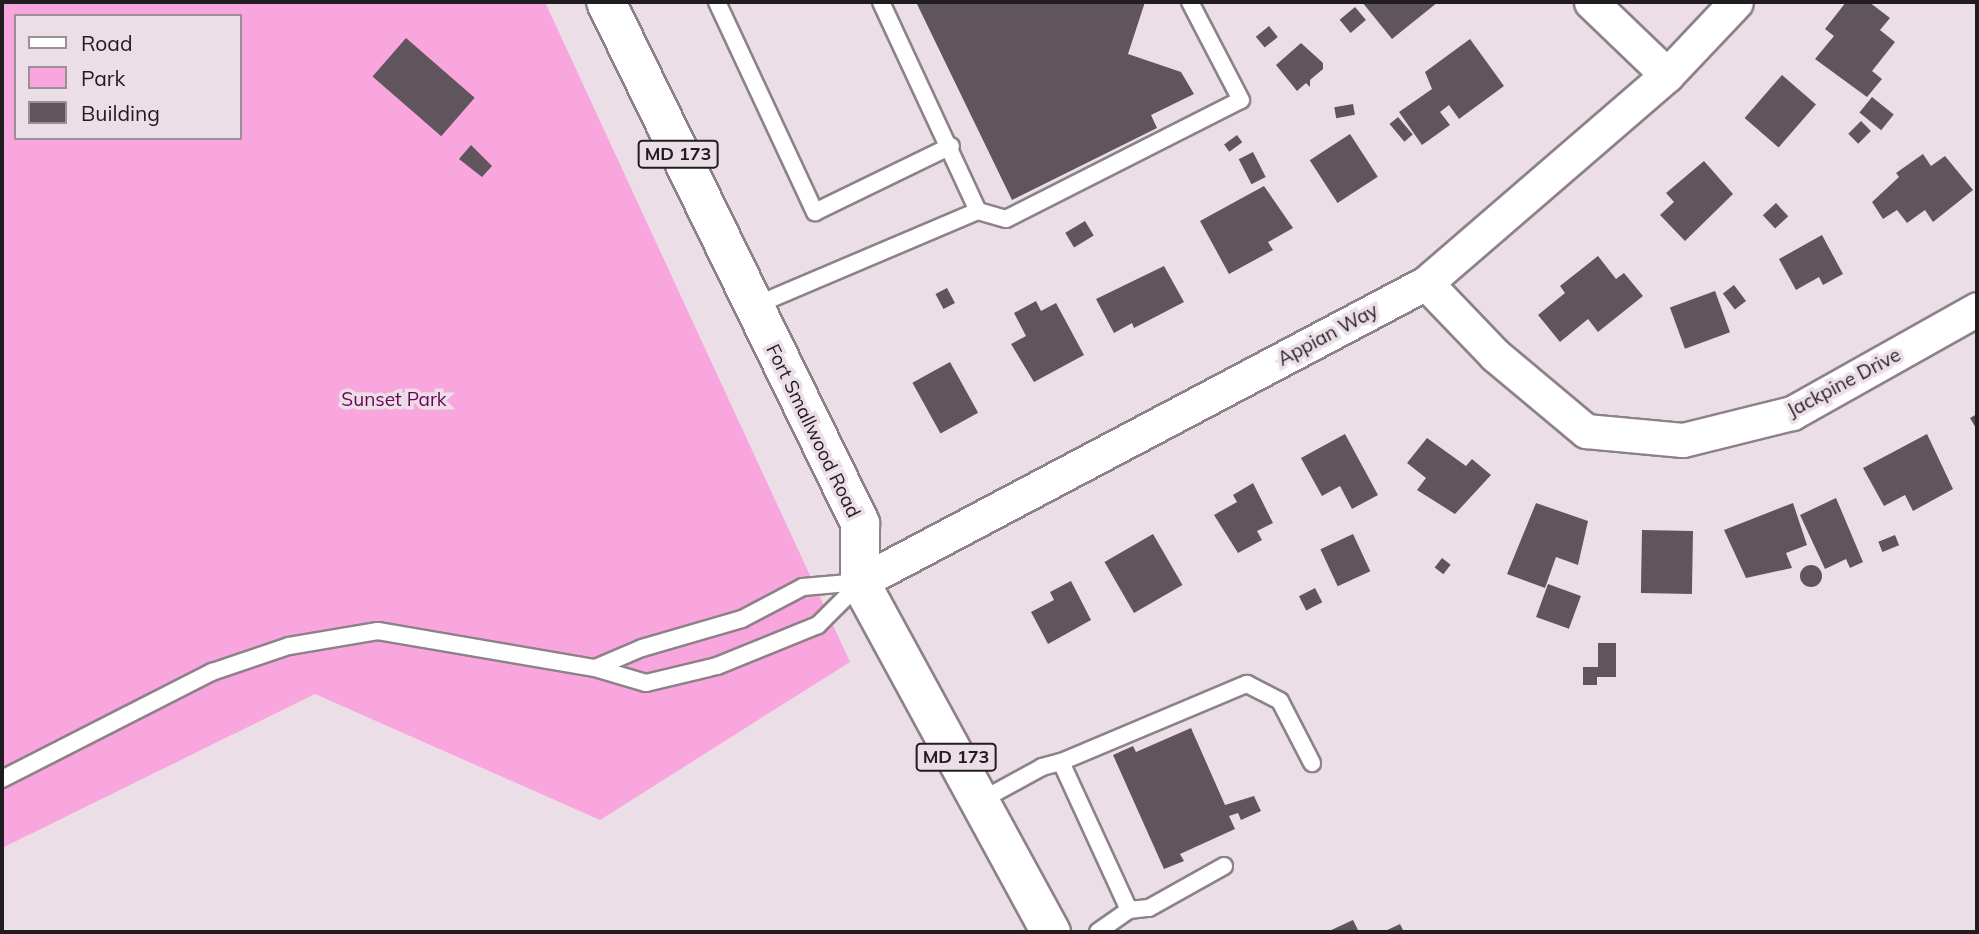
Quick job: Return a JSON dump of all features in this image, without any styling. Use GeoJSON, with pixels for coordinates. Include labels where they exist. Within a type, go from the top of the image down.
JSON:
{"type":"FeatureCollection","features":[{"type":"Feature","properties":{"kind":"main road","name":"Fort Smallwood Road"},"geometry":{"type":"LineString","coordinates":[[606,2],[751,307],[860,523],[860,582],[1051,932]]}},
{"type":"Feature","properties":{"kind":"street"},"geometry":{"type":"LineString","coordinates":[[1591,2],[1667,75]]}},
{"type":"Feature","properties":{"kind":"street","name":"Appian Way"},"geometry":{"type":"LineString","coordinates":[[860,582],[1426,283],[1667,75],[1736,2]]}},
{"type":"Feature","properties":{"kind":"street","name":"Jackpine Drive"},"geometry":{"type":"LineString","coordinates":[[1426,283],[1495,355],[1586,431],[1683,440],[1793,413],[1977,309]]}},
{"type":"Feature","properties":{"kind":"lane"},"geometry":{"type":"LineString","coordinates":[[717,2],[816,212],[951,146]]}},
{"type":"Feature","properties":{"kind":"lane"},"geometry":{"type":"LineString","coordinates":[[881,2],[951,146],[978,211]]}},
{"type":"Feature","properties":{"kind":"lane"},"geometry":{"type":"LineString","coordinates":[[751,307],[978,211],[1006,219],[1241,100],[1190,2]]}},
{"type":"Feature","properties":{"kind":"lane"},"geometry":{"type":"LineString","coordinates":[[595,668],[642,648],[743,619],[803,587],[860,582]]}},
{"type":"Feature","properties":{"kind":"lane"},"geometry":{"type":"LineString","coordinates":[[2,779],[212,672],[289,646],[378,631],[522,659],[595,668],[646,683],[716,666],[818,625],[860,582]]}},
{"type":"Feature","properties":{"kind":"lane"},"geometry":{"type":"LineString","coordinates":[[980,801],[1042,767],[1061,762],[1247,684],[1280,701],[1312,763]]}},
{"type":"Feature","properties":{"kind":"lane"},"geometry":{"type":"LineString","coordinates":[[1061,762],[1129,910]]}},
{"type":"Feature","properties":{"kind":"lane"},"geometry":{"type":"LineString","coordinates":[[1098,932],[1129,910],[1149,908],[1224,866]]}},
{"type":"Feature","properties":{"kind":"green space","name":"Sunset Park"},"geometry":{"type":"Polygon","coordinates":[[[2,2],[545,2],[850,662],[600,820],[315,694],[2,848],[2,2]]]}},
{"type":"Feature","properties":{"kind":"building"},"geometry":{"type":"Polygon","coordinates":[[[916,2],[1145,2],[1128,54],[1181,72],[1194,94],[1151,115],[1157,128],[1012,200],[916,2]]]}},
{"type":"Feature","properties":{"kind":"building"},"geometry":{"type":"Polygon","coordinates":[[[1362,2],[1438,2],[1392,39],[1362,2]]]}},
{"type":"Feature","properties":{"kind":"building"},"geometry":{"type":"Polygon","coordinates":[[[1846,2],[1869,2],[1890,18],[1880,30],[1895,42],[1872,71],[1882,79],[1867,97],[1815,59],[1834,36],[1825,29],[1846,2]]]}},
{"type":"Feature","properties":{"kind":"building"},"geometry":{"type":"Polygon","coordinates":[[[1355,7],[1366,20],[1351,33],[1340,20],[1355,7]]]}},
{"type":"Feature","properties":{"kind":"building"},"geometry":{"type":"Polygon","coordinates":[[[1269,26],[1278,37],[1265,48],[1256,37],[1269,26]]]}},
{"type":"Feature","properties":{"kind":"building"},"geometry":{"type":"Polygon","coordinates":[[[406,38],[475,98],[441,136],[373,76],[406,38]]]}},
{"type":"Feature","properties":{"kind":"building"},"geometry":{"type":"Polygon","coordinates":[[[1470,39],[1504,86],[1459,119],[1449,105],[1440,112],[1450,125],[1422,145],[1399,112],[1432,89],[1425,72],[1470,39]]]}},
{"type":"Feature","properties":{"kind":"building"},"geometry":{"type":"Polygon","coordinates":[[[1301,43],[1323,63],[1323,69],[1310,80],[1310,87],[1306,83],[1297,91],[1276,65],[1301,43]]]}},
{"type":"Feature","properties":{"kind":"building"},"geometry":{"type":"Polygon","coordinates":[[[1782,75],[1816,105],[1779,148],[1745,118],[1782,75]]]}},
{"type":"Feature","properties":{"kind":"building"},"geometry":{"type":"Polygon","coordinates":[[[1872,97],[1894,115],[1881,130],[1859,113],[1872,97]]]}},
{"type":"Feature","properties":{"kind":"building"},"geometry":{"type":"Polygon","coordinates":[[[1353,104],[1355,115],[1336,118],[1334,107],[1353,104]]]}},
{"type":"Feature","properties":{"kind":"building"},"geometry":{"type":"Polygon","coordinates":[[[1398,117],[1413,135],[1404,142],[1390,124],[1398,117]]]}},
{"type":"Feature","properties":{"kind":"building"},"geometry":{"type":"Polygon","coordinates":[[[1861,121],[1871,131],[1858,144],[1848,134],[1861,121]]]}},
{"type":"Feature","properties":{"kind":"building"},"geometry":{"type":"Polygon","coordinates":[[[1350,134],[1378,177],[1338,203],[1310,160],[1350,134]]]}},
{"type":"Feature","properties":{"kind":"building"},"geometry":{"type":"Polygon","coordinates":[[[1237,135],[1242,142],[1229,152],[1224,144],[1237,135]]]}},
{"type":"Feature","properties":{"kind":"building"},"geometry":{"type":"Polygon","coordinates":[[[471,145],[492,166],[482,177],[459,159],[471,145]]]}},
{"type":"Feature","properties":{"kind":"building"},"geometry":{"type":"Polygon","coordinates":[[[1253,152],[1266,177],[1251,184],[1239,159],[1253,152]]]}},
{"type":"Feature","properties":{"kind":"building"},"geometry":{"type":"Polygon","coordinates":[[[1923,154],[1931,166],[1945,156],[1973,190],[1933,222],[1925,210],[1907,223],[1897,210],[1883,219],[1872,202],[1899,177],[1896,173],[1923,154]]]}},
{"type":"Feature","properties":{"kind":"building"},"geometry":{"type":"Polygon","coordinates":[[[1704,161],[1733,194],[1685,241],[1660,215],[1674,202],[1666,193],[1704,161]]]}},
{"type":"Feature","properties":{"kind":"building"},"geometry":{"type":"Polygon","coordinates":[[[1264,186],[1293,228],[1268,242],[1273,250],[1229,274],[1200,221],[1264,186]]]}},
{"type":"Feature","properties":{"kind":"building"},"geometry":{"type":"Polygon","coordinates":[[[1776,203],[1788,216],[1775,228],[1763,215],[1776,203]]]}},
{"type":"Feature","properties":{"kind":"building"},"geometry":{"type":"Polygon","coordinates":[[[1085,221],[1094,236],[1074,247],[1065,233],[1085,221]]]}},
{"type":"Feature","properties":{"kind":"building"},"geometry":{"type":"Polygon","coordinates":[[[1822,235],[1843,274],[1823,285],[1819,277],[1796,290],[1779,259],[1822,235]]]}},
{"type":"Feature","properties":{"kind":"building"},"geometry":{"type":"Polygon","coordinates":[[[1598,256],[1616,279],[1624,273],[1643,296],[1598,332],[1588,319],[1560,342],[1538,315],[1565,293],[1560,286],[1598,256]]]}},
{"type":"Feature","properties":{"kind":"building"},"geometry":{"type":"Polygon","coordinates":[[[1164,266],[1184,302],[1134,328],[1132,323],[1114,333],[1096,299],[1164,266]]]}},
{"type":"Feature","properties":{"kind":"building"},"geometry":{"type":"Polygon","coordinates":[[[1734,285],[1746,301],[1735,309],[1723,293],[1734,285]]]}},
{"type":"Feature","properties":{"kind":"building"},"geometry":{"type":"Polygon","coordinates":[[[947,288],[955,303],[944,309],[936,294],[947,288]]]}},
{"type":"Feature","properties":{"kind":"building"},"geometry":{"type":"Polygon","coordinates":[[[1715,291],[1730,332],[1685,349],[1670,307],[1715,291]]]}},
{"type":"Feature","properties":{"kind":"building"},"geometry":{"type":"Polygon","coordinates":[[[1036,301],[1041,311],[1056,303],[1084,355],[1034,382],[1011,344],[1026,336],[1014,313],[1036,301]]]}},
{"type":"Feature","properties":{"kind":"building"},"geometry":{"type":"Polygon","coordinates":[[[950,362],[978,413],[941,434],[912,383],[950,362]]]}},
{"type":"Feature","properties":{"kind":"building"},"geometry":{"type":"Polygon","coordinates":[[[1977,414],[1977,430],[1970,418],[1977,414]]]}},
{"type":"Feature","properties":{"kind":"building"},"geometry":{"type":"Polygon","coordinates":[[[1345,434],[1378,495],[1352,509],[1340,486],[1322,496],[1301,458],[1345,434]]]}},
{"type":"Feature","properties":{"kind":"building"},"geometry":{"type":"Polygon","coordinates":[[[1927,434],[1953,489],[1913,511],[1905,495],[1884,506],[1863,468],[1927,434]]]}},
{"type":"Feature","properties":{"kind":"building"},"geometry":{"type":"Polygon","coordinates":[[[1427,438],[1466,466],[1472,459],[1491,475],[1455,514],[1417,490],[1426,478],[1407,463],[1427,438]]]}},
{"type":"Feature","properties":{"kind":"building"},"geometry":{"type":"Polygon","coordinates":[[[1253,483],[1273,523],[1257,531],[1262,540],[1238,553],[1214,515],[1237,502],[1233,495],[1253,483]]]}},
{"type":"Feature","properties":{"kind":"building"},"geometry":{"type":"Polygon","coordinates":[[[1836,498],[1863,562],[1850,568],[1846,559],[1825,569],[1800,515],[1836,498]]]}},
{"type":"Feature","properties":{"kind":"building"},"geometry":{"type":"Polygon","coordinates":[[[1536,503],[1588,521],[1578,565],[1556,557],[1545,588],[1507,574],[1536,503]]]}},
{"type":"Feature","properties":{"kind":"building"},"geometry":{"type":"Polygon","coordinates":[[[1793,503],[1807,545],[1786,553],[1792,568],[1746,578],[1724,530],[1793,503]]]}},
{"type":"Feature","properties":{"kind":"building"},"geometry":{"type":"Polygon","coordinates":[[[1642,530],[1693,531],[1692,594],[1641,593],[1642,530]]]}},
{"type":"Feature","properties":{"kind":"building"},"geometry":{"type":"Polygon","coordinates":[[[1153,534],[1182,585],[1134,613],[1105,562],[1153,534]]]}},
{"type":"Feature","properties":{"kind":"building"},"geometry":{"type":"Polygon","coordinates":[[[1353,534],[1370,571],[1338,586],[1320,549],[1353,534]]]}},
{"type":"Feature","properties":{"kind":"building"},"geometry":{"type":"Polygon","coordinates":[[[1895,535],[1899,545],[1882,552],[1878,542],[1895,535]]]}},
{"type":"Feature","properties":{"kind":"building"},"geometry":{"type":"Polygon","coordinates":[[[1442,558],[1451,565],[1443,574],[1435,567],[1442,558]]]}},
{"type":"Feature","properties":{"kind":"building"},"geometry":{"type":"Polygon","coordinates":[[[1811,565],[1819,568],[1822,576],[1819,584],[1811,587],[1803,584],[1800,576],[1803,568],[1811,565]]]}},
{"type":"Feature","properties":{"kind":"building"},"geometry":{"type":"Polygon","coordinates":[[[1071,581],[1091,620],[1048,644],[1031,612],[1054,600],[1050,592],[1071,581]]]}},
{"type":"Feature","properties":{"kind":"building"},"geometry":{"type":"Polygon","coordinates":[[[1548,584],[1581,596],[1569,629],[1536,617],[1548,584]]]}},
{"type":"Feature","properties":{"kind":"building"},"geometry":{"type":"Polygon","coordinates":[[[1315,588],[1322,602],[1306,610],[1299,596],[1315,588]]]}},
{"type":"Feature","properties":{"kind":"building"},"geometry":{"type":"Polygon","coordinates":[[[1598,643],[1616,643],[1616,677],[1597,677],[1597,685],[1583,685],[1583,667],[1598,667],[1598,643]]]}},
{"type":"Feature","properties":{"kind":"building"},"geometry":{"type":"Polygon","coordinates":[[[1191,728],[1225,805],[1254,796],[1261,811],[1241,820],[1238,813],[1229,816],[1235,829],[1180,854],[1184,861],[1164,869],[1113,755],[1133,746],[1136,752],[1191,728]]]}},
{"type":"Feature","properties":{"kind":"building"},"geometry":{"type":"Polygon","coordinates":[[[1353,920],[1359,932],[1327,932],[1353,920]]]}},
{"type":"Feature","properties":{"kind":"building"},"geometry":{"type":"Polygon","coordinates":[[[1400,924],[1404,932],[1383,932],[1400,924]]]}}]}
